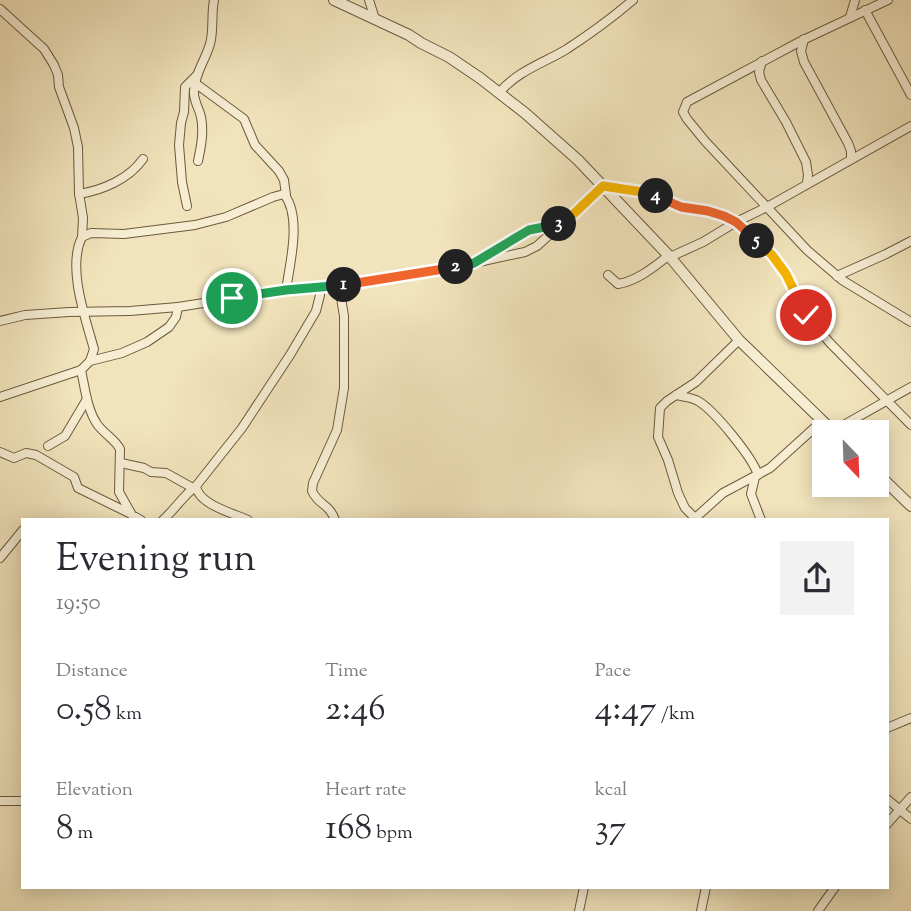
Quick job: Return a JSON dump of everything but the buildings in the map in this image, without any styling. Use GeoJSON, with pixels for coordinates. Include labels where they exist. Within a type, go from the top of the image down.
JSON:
{"type":"FeatureCollection","features":[{"type":"Feature","properties":{"kind":"street"},"geometry":{"type":"LineString","coordinates":[[198,161],[202,128],[194,98],[195,79],[210,44],[214,0]]}},
{"type":"Feature","properties":{"kind":"street"},"geometry":{"type":"LineString","coordinates":[[334,0],[449,57],[499,93],[578,160],[669,256],[739,340],[821,420]]}},
{"type":"Feature","properties":{"kind":"street"},"geometry":{"type":"LineString","coordinates":[[369,0],[375,19]]}},
{"type":"Feature","properties":{"kind":"street"},"geometry":{"type":"LineString","coordinates":[[499,93],[514,78],[568,48],[633,0]]}},
{"type":"Feature","properties":{"kind":"street"},"geometry":{"type":"LineString","coordinates":[[850,17],[855,0]]}},
{"type":"Feature","properties":{"kind":"street"},"geometry":{"type":"LineString","coordinates":[[888,0],[762,61],[687,102],[683,112],[705,141],[797,241],[837,276],[911,322]]}},
{"type":"Feature","properties":{"kind":"street"},"geometry":{"type":"LineString","coordinates":[[0,9],[44,49],[54,65],[77,141],[79,194],[83,218],[82,237],[75,260],[76,276],[94,349],[90,361],[81,370],[0,397]]}},
{"type":"Feature","properties":{"kind":"street"},"geometry":{"type":"LineString","coordinates":[[865,10],[911,95]]}},
{"type":"Feature","properties":{"kind":"street"},"geometry":{"type":"LineString","coordinates":[[804,39],[802,56],[848,143],[850,159]]}},
{"type":"Feature","properties":{"kind":"street"},"geometry":{"type":"LineString","coordinates":[[762,61],[759,72],[761,80],[806,162],[807,183]]}},
{"type":"Feature","properties":{"kind":"street"},"geometry":{"type":"LineString","coordinates":[[195,79],[244,119],[255,145],[284,180],[294,239],[286,290]]}},
{"type":"Feature","properties":{"kind":"street"},"geometry":{"type":"LineString","coordinates":[[187,206],[178,145],[184,112],[184,92],[187,83],[195,79]]}},
{"type":"Feature","properties":{"kind":"street"},"geometry":{"type":"LineString","coordinates":[[608,275],[615,283],[621,284],[669,256],[703,242],[911,126]]}},
{"type":"Feature","properties":{"kind":"street"},"geometry":{"type":"LineString","coordinates":[[79,194],[123,178],[137,168],[143,159]]}},
{"type":"Feature","properties":{"kind":"street"},"geometry":{"type":"LineString","coordinates":[[603,186],[649,193],[681,207],[714,212],[736,222],[772,255],[788,277],[806,315],[830,343],[911,425]]}},
{"type":"Feature","properties":{"kind":"street"},"geometry":{"type":"LineString","coordinates":[[0,321],[25,315],[130,312],[286,290],[339,286],[525,252],[537,246],[563,224],[603,186]]}},
{"type":"Feature","properties":{"kind":"street"},"geometry":{"type":"LineString","coordinates":[[82,237],[91,233],[124,234],[195,225],[235,214],[281,194],[286,195]]}},
{"type":"Feature","properties":{"kind":"street"},"geometry":{"type":"LineString","coordinates":[[474,263],[529,230],[563,224]]}},
{"type":"Feature","properties":{"kind":"street"},"geometry":{"type":"LineString","coordinates":[[837,276],[911,241]]}},
{"type":"Feature","properties":{"kind":"street"},"geometry":{"type":"LineString","coordinates":[[334,518],[332,511],[319,502],[312,491],[337,429],[344,388],[344,316],[339,286]]}},
{"type":"Feature","properties":{"kind":"street"},"geometry":{"type":"LineString","coordinates":[[166,518],[195,487],[242,428],[316,312],[320,288]]}},
{"type":"Feature","properties":{"kind":"street"},"geometry":{"type":"LineString","coordinates":[[90,361],[122,353],[147,342],[169,327],[176,317],[178,307]]}},
{"type":"Feature","properties":{"kind":"street"},"geometry":{"type":"LineString","coordinates":[[694,518],[685,508],[678,493],[657,433],[660,408],[696,382],[739,340]]}},
{"type":"Feature","properties":{"kind":"street"},"geometry":{"type":"LineString","coordinates":[[81,370],[87,399],[96,422],[119,447],[119,492],[132,515]]}},
{"type":"Feature","properties":{"kind":"street"},"geometry":{"type":"LineString","coordinates":[[853,420],[911,387]]}},
{"type":"Feature","properties":{"kind":"street"},"geometry":{"type":"LineString","coordinates":[[676,395],[702,404],[749,455],[757,476],[751,494],[760,518]]}},
{"type":"Feature","properties":{"kind":"street"},"geometry":{"type":"LineString","coordinates":[[48,446],[65,436],[87,399]]}},
{"type":"Feature","properties":{"kind":"street"},"geometry":{"type":"LineString","coordinates":[[696,518],[723,494],[776,464],[812,430]]}},
{"type":"Feature","properties":{"kind":"street"},"geometry":{"type":"LineString","coordinates":[[0,452],[14,458],[26,453],[36,455],[74,477],[78,488],[137,518]]}},
{"type":"Feature","properties":{"kind":"street"},"geometry":{"type":"LineString","coordinates":[[121,463],[151,472],[166,473],[195,487],[205,500],[244,518]]}},
{"type":"Feature","properties":{"kind":"street"},"geometry":{"type":"LineString","coordinates":[[889,485],[911,506]]}},
{"type":"Feature","properties":{"kind":"street"},"geometry":{"type":"LineString","coordinates":[[0,558],[21,532]]}},
{"type":"Feature","properties":{"kind":"street"},"geometry":{"type":"LineString","coordinates":[[889,726],[911,718]]}},
{"type":"Feature","properties":{"kind":"street"},"geometry":{"type":"LineString","coordinates":[[889,822],[911,797]]}},
{"type":"Feature","properties":{"kind":"street"},"geometry":{"type":"LineString","coordinates":[[0,801],[21,801]]}},
{"type":"Feature","properties":{"kind":"street"},"geometry":{"type":"LineString","coordinates":[[889,801],[911,819]]}},
{"type":"Feature","properties":{"kind":"street"},"geometry":{"type":"LineString","coordinates":[[579,911],[584,889]]}},
{"type":"Feature","properties":{"kind":"street"},"geometry":{"type":"LineString","coordinates":[[701,911],[706,889]]}},
{"type":"Feature","properties":{"kind":"street"},"geometry":{"type":"LineString","coordinates":[[818,911],[834,889]]}},
{"type":"Feature","properties":{"kind":"route"},"geometry":{"type":"LineString","coordinates":[[232,298],[339,286],[474,263],[529,230],[563,224],[603,186],[649,193],[681,207],[714,212],[736,222],[779,264],[806,315]]}}]}
